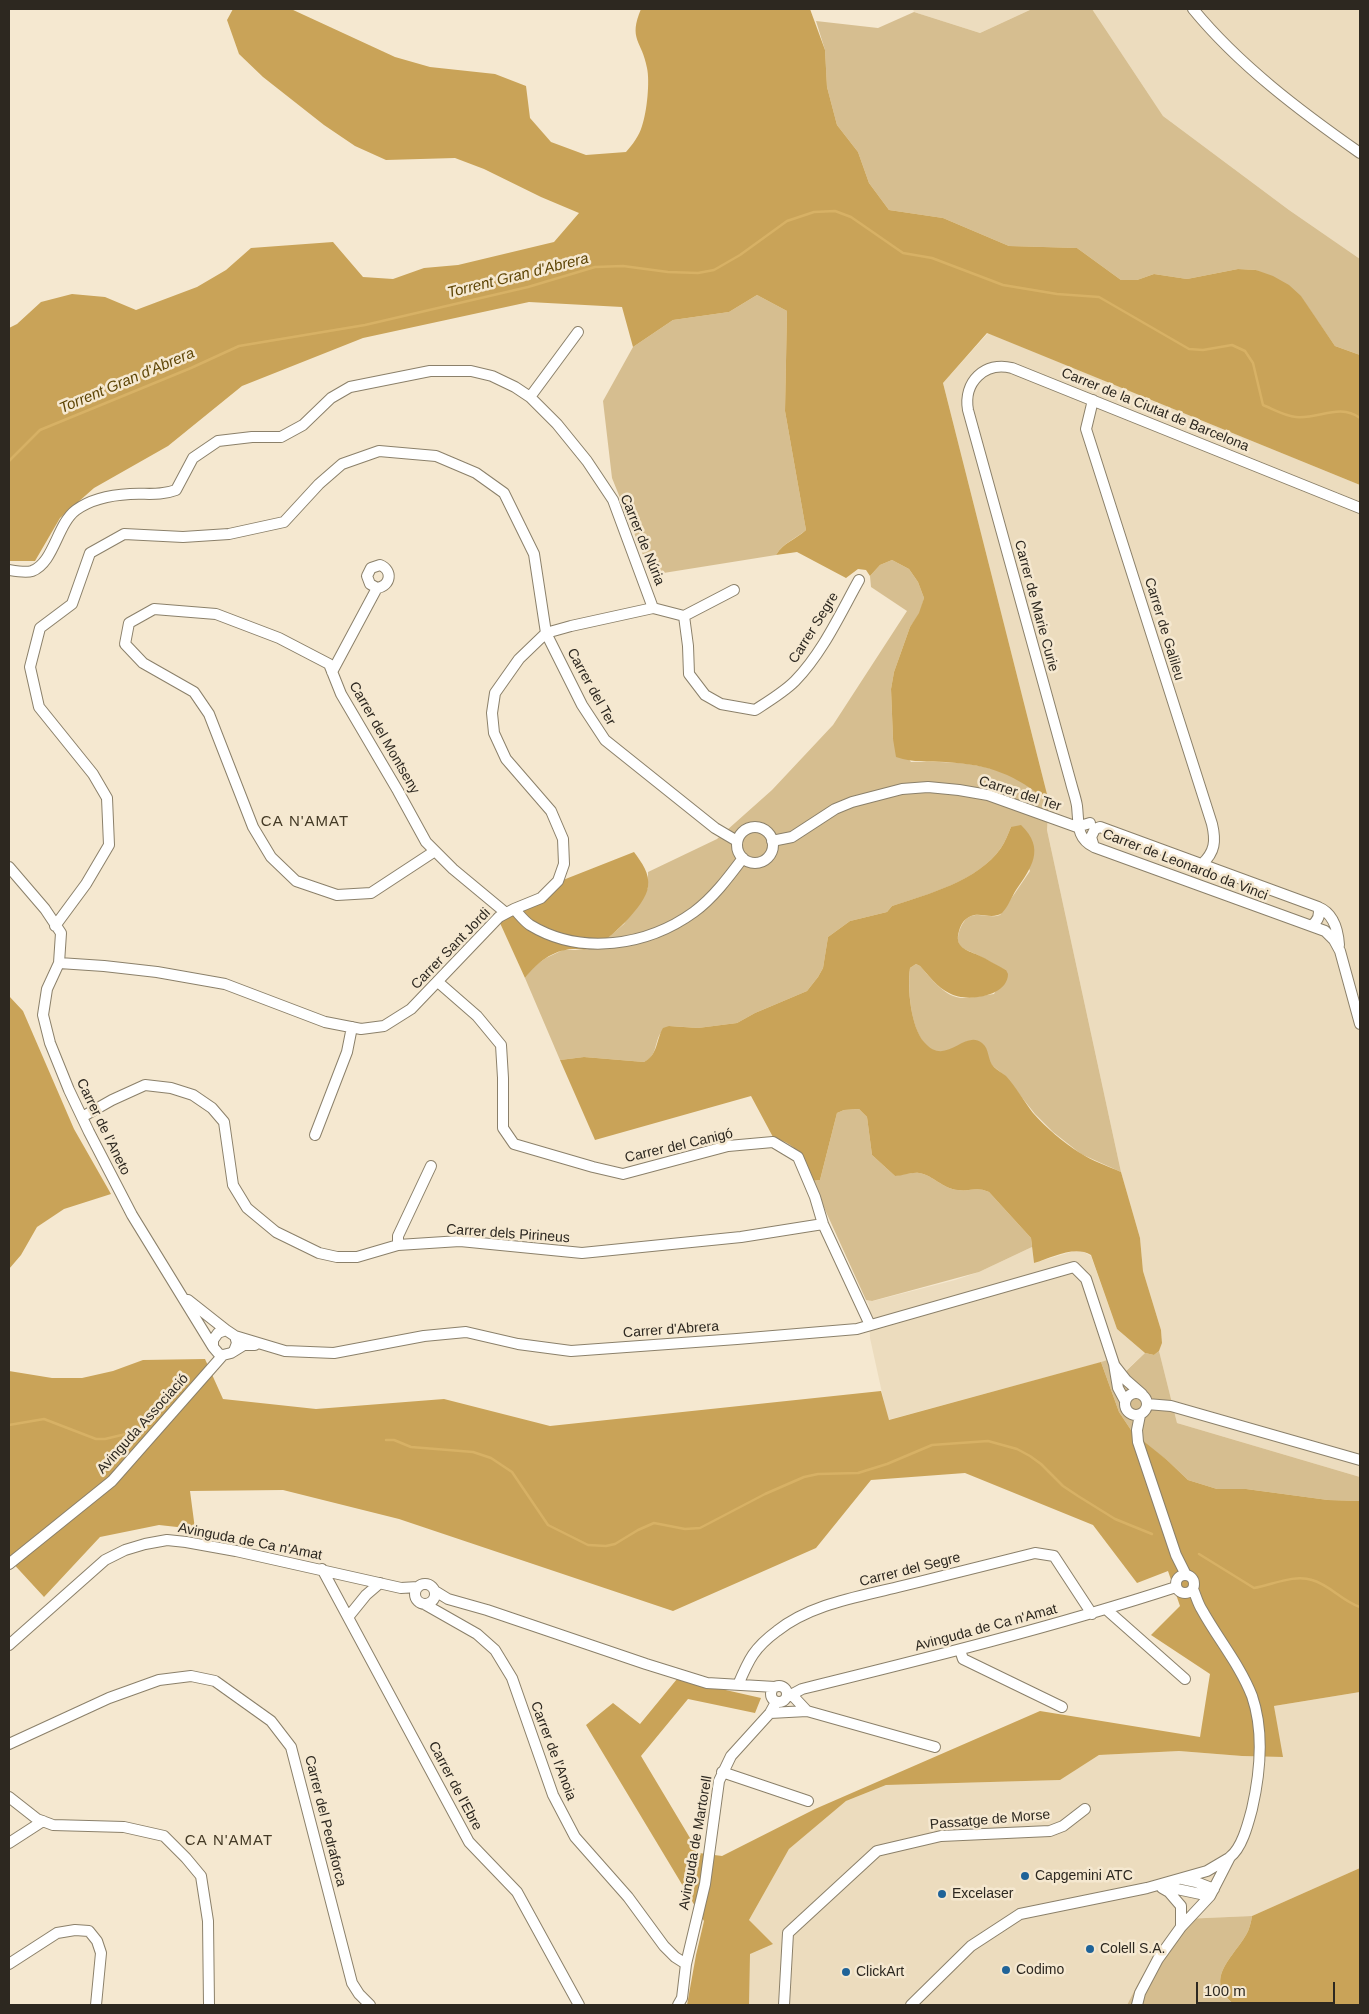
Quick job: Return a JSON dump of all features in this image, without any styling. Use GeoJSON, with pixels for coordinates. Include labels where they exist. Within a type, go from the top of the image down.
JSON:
{"type":"FeatureCollection","features":[{"type":"Feature","properties":{"kind":"street"},"geometry":{"type":"LineString","coordinates":[[1193,9],[1210,29],[1264,80],[1322,126],[1360,153]]}},
{"type":"Feature","properties":{"kind":"street"},"geometry":{"type":"LineString","coordinates":[[530,397],[578,332]]}},
{"type":"Feature","properties":{"kind":"street","name":"Carrer de la Ciutat de Barcelona"},"geometry":{"type":"LineString","coordinates":[[969,414],[967,397],[973,380],[982,371],[998,366],[1020,371],[1360,508]]}},
{"type":"Feature","properties":{"kind":"street","name":"Carrer de Núria"},"geometry":{"type":"LineString","coordinates":[[9,570],[31,572],[44,563],[58,534],[74,511],[93,500],[130,494],[164,494],[176,490],[193,458],[218,441],[252,437],[281,437],[303,425],[331,398],[350,387],[430,371],[471,370],[492,376],[530,397],[557,424],[581,453],[613,500],[654,608]]}},
{"type":"Feature","properties":{"kind":"street","name":"Carrer de Galileu"},"geometry":{"type":"LineString","coordinates":[[1093,400],[1086,429],[1214,832],[1213,849],[1210,857],[1202,864]]}},
{"type":"Feature","properties":{"kind":"street","name":"Carrer de Marie Curie"},"geometry":{"type":"LineString","coordinates":[[969,414],[1077,806],[1077,828]]}},
{"type":"Feature","properties":{"kind":"street","name":"Carrer del Ter"},"geometry":{"type":"LineString","coordinates":[[55,926],[86,884],[109,845],[107,798],[93,774],[39,707],[30,667],[40,628],[72,604],[90,553],[124,534],[183,537],[229,534],[284,522],[319,484],[342,464],[379,451],[436,456],[476,473],[504,493],[534,554],[546,633],[582,705],[606,740],[715,828],[738,841]]}},
{"type":"Feature","properties":{"kind":"street","name":"Carrer Segre"},"geometry":{"type":"LineString","coordinates":[[684,616],[689,674],[705,695],[721,704],[756,710],[776,697],[796,680],[821,647],[859,580]]}},
{"type":"Feature","properties":{"kind":"street"},"geometry":{"type":"LineString","coordinates":[[332,672],[377,588]]}},
{"type":"Feature","properties":{"kind":"street"},"geometry":{"type":"LineString","coordinates":[[654,608],[684,616],[734,590]]}},
{"type":"Feature","properties":{"kind":"street","name":"Carrer Sant Jordi"},"geometry":{"type":"LineString","coordinates":[[59,963],[157,972],[225,984],[325,1022],[360,1029],[384,1026],[411,1009],[499,917],[541,898],[558,881],[564,864],[563,839],[551,811],[506,759],[494,734],[494,692],[519,659],[546,633],[654,608]]}},
{"type":"Feature","properties":{"kind":"street","name":"Carrer del Montseny"},"geometry":{"type":"LineString","coordinates":[[435,851],[371,893],[337,895],[296,881],[271,857],[253,827],[209,714],[194,692],[143,663],[125,644],[129,623],[154,609],[216,614],[279,638],[329,664],[341,694],[426,842],[510,911],[540,930],[569,940],[610,943],[640,939],[667,929],[694,912],[716,891],[743,858]]}},
{"type":"Feature","properties":{"kind":"street","name":"Carrer del Ter"},"geometry":{"type":"LineString","coordinates":[[772,842],[792,837],[835,809],[852,802],[902,789],[959,790],[988,795],[1077,828]]}},
{"type":"Feature","properties":{"kind":"street","name":"Carrer de Marie Curie"},"geometry":{"type":"LineString","coordinates":[[1077,806],[1083,816],[1095,825]]}},
{"type":"Feature","properties":{"kind":"street"},"geometry":{"type":"LineString","coordinates":[[1094,847],[1088,844],[1077,828],[1095,825]]}},
{"type":"Feature","properties":{"kind":"street","name":"Carrer de Leonardo da Vinci"},"geometry":{"type":"LineString","coordinates":[[1095,825],[1324,909],[1332,919],[1340,951],[1330,935],[1311,926],[1094,847],[1091,837],[1095,825]]}},
{"type":"Feature","properties":{"kind":"street"},"geometry":{"type":"LineString","coordinates":[[755,827],[766,831],[772,842],[771,852],[764,861],[753,863],[743,858],[738,850],[738,841],[744,831],[755,827]]}},
{"type":"Feature","properties":{"kind":"street"},"geometry":{"type":"LineString","coordinates":[[9,867],[45,909],[61,934],[59,963]]}},
{"type":"Feature","properties":{"kind":"street"},"geometry":{"type":"LineString","coordinates":[[1311,926],[1318,919],[1318,906]]}},
{"type":"Feature","properties":{"kind":"street"},"geometry":{"type":"LineString","coordinates":[[1340,951],[1360,1024]]}},
{"type":"Feature","properties":{"kind":"street","name":"Carrer de l'Aneto"},"geometry":{"type":"LineString","coordinates":[[59,963],[46,989],[43,1015],[50,1042],[82,1117],[132,1215],[213,1347]]}},
{"type":"Feature","properties":{"kind":"street","name":"Carrer del Canigó"},"geometry":{"type":"LineString","coordinates":[[438,982],[477,1016],[501,1045],[503,1128],[514,1144],[623,1174],[728,1146],[773,1142],[798,1157],[815,1197],[823,1224],[870,1325]]}},
{"type":"Feature","properties":{"kind":"street"},"geometry":{"type":"LineString","coordinates":[[315,1135],[347,1052],[352,1027]]}},
{"type":"Feature","properties":{"kind":"street","name":"Carrer dels Pirineus"},"geometry":{"type":"LineString","coordinates":[[82,1117],[112,1100],[145,1086],[171,1088],[193,1095],[212,1108],[224,1122],[234,1185],[247,1208],[276,1232],[319,1253],[337,1257],[357,1257],[398,1246],[460,1241],[582,1253],[741,1237],[823,1224]]}},
{"type":"Feature","properties":{"kind":"street"},"geometry":{"type":"LineString","coordinates":[[398,1246],[398,1236],[431,1166]]}},
{"type":"Feature","properties":{"kind":"street","name":"Carrer d'Abrera"},"geometry":{"type":"LineString","coordinates":[[230,1333],[285,1351],[334,1353],[424,1336],[466,1332],[518,1344],[571,1352],[857,1329],[1074,1267],[1086,1279],[1114,1364]]}},
{"type":"Feature","properties":{"kind":"street","name":"Carrer de l'Aneto"},"geometry":{"type":"LineString","coordinates":[[179,1292],[230,1333]]}},
{"type":"Feature","properties":{"kind":"street"},"geometry":{"type":"LineString","coordinates":[[218,1333],[230,1333],[237,1343],[234,1351],[223,1355],[219,1354],[213,1347],[215,1336],[218,1333]]}},
{"type":"Feature","properties":{"kind":"street","name":"Carrer d'Abrera"},"geometry":{"type":"LineString","coordinates":[[234,1351],[244,1345],[266,1344]]}},
{"type":"Feature","properties":{"kind":"street","name":"Avinguda Associació"},"geometry":{"type":"LineString","coordinates":[[9,1564],[112,1481],[223,1355]]}},
{"type":"Feature","properties":{"kind":"street"},"geometry":{"type":"LineString","coordinates":[[1114,1364],[1126,1380],[1146,1398],[1145,1411],[1136,1415],[1133,1423],[1137,1430],[1138,1442],[1182,1576]]}},
{"type":"Feature","properties":{"kind":"street"},"geometry":{"type":"LineString","coordinates":[[1114,1364],[1118,1388],[1125,1400],[1127,1411],[1136,1415]]}},
{"type":"Feature","properties":{"kind":"street"},"geometry":{"type":"LineString","coordinates":[[1125,1400],[1132,1393],[1142,1394]]}},
{"type":"Feature","properties":{"kind":"street"},"geometry":{"type":"LineString","coordinates":[[1147,1404],[1171,1406],[1360,1460]]}},
{"type":"Feature","properties":{"kind":"street","name":"Avinguda de Ca n'Amat"},"geometry":{"type":"LineString","coordinates":[[9,1645],[105,1560],[125,1550],[167,1540],[186,1542],[322,1569],[401,1588],[418,1587],[428,1584],[431,1599],[420,1603],[401,1588]]}},
{"type":"Feature","properties":{"kind":"street","name":"Carrer del Segre"},"geometry":{"type":"LineString","coordinates":[[738,1685],[749,1659],[761,1645],[778,1630],[802,1615],[838,1602],[1035,1553],[1054,1556],[1092,1614]]}},
{"type":"Feature","properties":{"kind":"street","name":"Carrer de l'Ebre"},"geometry":{"type":"LineString","coordinates":[[322,1569],[469,1842],[517,1892],[579,2005]]}},
{"type":"Feature","properties":{"kind":"street"},"geometry":{"type":"LineString","coordinates":[[1182,1576],[1176,1581],[1176,1587],[1180,1592],[1189,1591]]}},
{"type":"Feature","properties":{"kind":"street"},"geometry":{"type":"LineString","coordinates":[[1182,1576],[1193,1580],[1189,1591]]}},
{"type":"Feature","properties":{"kind":"street"},"geometry":{"type":"LineString","coordinates":[[349,1616],[366,1595],[380,1583]]}},
{"type":"Feature","properties":{"kind":"street"},"geometry":{"type":"LineString","coordinates":[[415,1598],[415,1590],[418,1587]]}},
{"type":"Feature","properties":{"kind":"street","name":"Avinguda de Ca n'Amat"},"geometry":{"type":"LineString","coordinates":[[781,1694],[960,1650],[1107,1610],[1176,1587]]}},
{"type":"Feature","properties":{"kind":"street"},"geometry":{"type":"LineString","coordinates":[[911,2005],[972,1946],[1020,1914],[1179,1879],[1207,1871],[1235,1854],[1249,1821],[1258,1783],[1260,1737],[1252,1696],[1230,1654],[1189,1591]]}},
{"type":"Feature","properties":{"kind":"street"},"geometry":{"type":"LineString","coordinates":[[431,1599],[448,1599],[488,1610],[663,1670],[707,1683],[760,1687],[781,1694],[807,1711],[935,1747]]}},
{"type":"Feature","properties":{"kind":"street","name":"Carrer de l'Anoia"},"geometry":{"type":"LineString","coordinates":[[431,1599],[496,1650],[512,1678],[553,1795],[575,1837],[628,1898],[664,1946],[675,1957],[686,1964]]}},
{"type":"Feature","properties":{"kind":"street"},"geometry":{"type":"LineString","coordinates":[[1107,1610],[1185,1679]]}},
{"type":"Feature","properties":{"kind":"street"},"geometry":{"type":"LineString","coordinates":[[960,1650],[963,1659],[1062,1707]]}},
{"type":"Feature","properties":{"kind":"street","name":"Carrer del Pedraforca"},"geometry":{"type":"LineString","coordinates":[[9,1744],[109,1698],[160,1680],[191,1676],[215,1681],[271,1721],[291,1746],[352,1983],[359,1994],[370,2005]]}},
{"type":"Feature","properties":{"kind":"street","name":"Avinguda de Martorell"},"geometry":{"type":"LineString","coordinates":[[678,2005],[682,1998],[686,1964],[705,1884],[715,1804],[722,1772],[731,1756],[770,1713],[781,1694]]}},
{"type":"Feature","properties":{"kind":"street"},"geometry":{"type":"LineString","coordinates":[[770,1713],[807,1711]]}},
{"type":"Feature","properties":{"kind":"street"},"geometry":{"type":"LineString","coordinates":[[722,1772],[808,1801]]}},
{"type":"Feature","properties":{"kind":"street"},"geometry":{"type":"LineString","coordinates":[[9,1798],[37,1819],[52,1825],[124,1827],[164,1836],[186,1858],[201,1876],[204,1894],[208,1922],[209,2005]]}},
{"type":"Feature","properties":{"kind":"street","name":"Passatge de Morse"},"geometry":{"type":"LineString","coordinates":[[784,2005],[788,1933],[877,1851],[941,1836],[1050,1831],[1063,1826],[1085,1808]]}},
{"type":"Feature","properties":{"kind":"street"},"geometry":{"type":"LineString","coordinates":[[9,1843],[43,1822]]}},
{"type":"Feature","properties":{"kind":"street"},"geometry":{"type":"LineString","coordinates":[[1137,2005],[1140,1993],[1158,1959],[1182,1927],[1212,1893],[1230,1857]]}},
{"type":"Feature","properties":{"kind":"street"},"geometry":{"type":"LineString","coordinates":[[1179,1879],[1196,1882],[1212,1893]]}},
{"type":"Feature","properties":{"kind":"street"},"geometry":{"type":"LineString","coordinates":[[1157,1885],[1212,1893]]}},
{"type":"Feature","properties":{"kind":"street"},"geometry":{"type":"LineString","coordinates":[[1157,1885],[1169,1892],[1181,1906],[1182,1927]]}},
{"type":"Feature","properties":{"kind":"street"},"geometry":{"type":"LineString","coordinates":[[9,1964],[56,1933],[75,1930],[89,1932],[97,1940],[100,1953],[96,2005]]}},
{"type":"Feature","properties":{"kind":"shaded area"},"geometry":{"type":"Polygon","coordinates":[[[233,9],[291,9],[395,57],[430,67],[495,74],[526,86],[530,118],[551,142],[586,155],[626,152],[641,130],[647,105],[648,81],[645,59],[636,34],[637,19],[641,9],[810,9],[825,50],[827,87],[837,125],[858,152],[869,183],[889,210],[943,218],[1009,246],[1077,248],[1121,280],[1137,280],[1154,274],[1187,279],[1238,269],[1256,270],[1273,276],[1289,285],[1301,296],[1335,346],[1360,355],[1360,485],[987,333],[943,383],[1049,802],[1024,784],[989,769],[962,763],[915,761],[896,757],[893,739],[891,689],[894,672],[910,627],[919,613],[924,598],[918,582],[909,569],[892,560],[880,565],[870,576],[866,570],[858,569],[846,578],[797,552],[776,555],[786,544],[806,530],[785,411],[787,311],[757,295],[729,312],[673,320],[633,347],[622,307],[529,302],[363,338],[242,386],[168,446],[94,488],[60,518],[35,561],[9,561],[9,328],[17,324],[41,302],[72,294],[105,297],[136,310],[197,287],[226,270],[251,248],[333,242],[363,277],[393,279],[424,268],[458,265],[554,242],[579,213],[484,169],[455,158],[386,160],[355,146],[324,125],[263,77],[239,54],[227,20],[233,9]]]}},
{"type":"Feature","properties":{"kind":"shaded area"},"geometry":{"type":"Polygon","coordinates":[[[913,9],[1032,9],[980,33],[914,12],[913,9]]]}},
{"type":"Feature","properties":{"kind":"shaded area"},"geometry":{"type":"Polygon","coordinates":[[[1032,9],[1092,9],[1163,116],[1289,210],[1360,259],[1360,355],[1335,346],[1301,297],[1256,270],[1238,269],[1187,279],[1154,274],[1137,280],[1121,280],[1077,248],[1009,246],[943,218],[889,210],[869,183],[858,152],[837,125],[827,87],[825,50],[816,21],[878,28],[914,12],[980,33],[1032,9]]]}},
{"type":"Feature","properties":{"kind":"shaded area"},"geometry":{"type":"Polygon","coordinates":[[[1092,9],[1360,9],[1360,259],[1289,210],[1163,116],[1092,9]]]}},
{"type":"Feature","properties":{"kind":"shaded area"},"geometry":{"type":"Polygon","coordinates":[[[757,295],[787,311],[785,411],[806,530],[786,544],[776,555],[651,575],[612,478],[603,401],[633,347],[673,320],[729,312],[757,295]]]}},
{"type":"Feature","properties":{"kind":"shaded area"},"geometry":{"type":"Polygon","coordinates":[[[988,333],[1360,485],[1360,1477],[1177,1423],[1159,1351],[1162,1343],[1161,1330],[1143,1271],[1140,1238],[1121,1172],[1047,830],[1049,802],[943,383],[988,333]]]}},
{"type":"Feature","properties":{"kind":"shaded area"},"geometry":{"type":"Polygon","coordinates":[[[892,560],[909,569],[918,582],[924,598],[920,613],[910,627],[894,672],[891,689],[893,739],[911,762],[951,762],[990,768],[1019,779],[1049,802],[1047,830],[1121,1172],[1081,1154],[1053,1132],[971,1040],[951,1050],[938,1052],[929,1048],[916,1029],[910,1002],[909,977],[910,968],[916,964],[944,991],[950,995],[963,998],[994,994],[1006,970],[962,947],[959,944],[958,935],[965,920],[969,917],[1000,915],[1030,871],[1011,827],[1002,846],[991,859],[966,878],[937,891],[892,906],[887,912],[850,921],[828,937],[823,968],[807,991],[755,1013],[737,1023],[698,1028],[670,1026],[660,1034],[651,1057],[644,1062],[584,1057],[560,1060],[525,978],[533,967],[546,958],[563,950],[587,950],[610,936],[624,924],[648,888],[648,872],[717,839],[772,790],[833,725],[907,611],[871,587],[870,576],[880,565],[892,560]]]}},
{"type":"Feature","properties":{"kind":"shaded area"},"geometry":{"type":"Polygon","coordinates":[[[1021,825],[1029,834],[1034,850],[1034,858],[1027,874],[1002,913],[994,916],[975,915],[969,917],[962,924],[958,936],[958,941],[962,947],[1006,970],[1008,974],[1006,982],[994,993],[984,996],[956,996],[941,988],[916,964],[910,968],[909,976],[913,1017],[924,1042],[932,1049],[947,1050],[975,1040],[985,1045],[990,1061],[995,1068],[1006,1076],[1033,1113],[1049,1129],[1085,1156],[1121,1172],[1140,1238],[1143,1271],[1161,1330],[1162,1343],[1159,1351],[1154,1355],[1145,1353],[1117,1329],[1091,1255],[1077,1251],[1034,1263],[1031,1238],[989,1192],[980,1189],[953,1189],[929,1176],[919,1173],[895,1176],[872,1155],[867,1117],[859,1109],[844,1110],[837,1113],[820,1180],[812,1181],[802,1158],[795,1148],[773,1137],[751,1096],[595,1140],[560,1060],[584,1057],[644,1062],[652,1055],[663,1028],[669,1026],[698,1028],[737,1023],[755,1013],[807,991],[823,968],[828,937],[850,921],[887,912],[892,906],[936,891],[966,878],[991,859],[1002,846],[1011,827],[1021,825]]]}},
{"type":"Feature","properties":{"kind":"shaded area"},"geometry":{"type":"Polygon","coordinates":[[[634,852],[645,868],[648,877],[648,887],[641,903],[626,922],[608,938],[590,949],[565,950],[546,958],[525,978],[500,923],[563,880],[634,852]]]}},
{"type":"Feature","properties":{"kind":"shaded area"},"geometry":{"type":"Polygon","coordinates":[[[9,996],[23,1011],[74,1129],[111,1194],[64,1209],[37,1227],[21,1255],[9,1269],[9,996]]]}},
{"type":"Feature","properties":{"kind":"shaded area"},"geometry":{"type":"Polygon","coordinates":[[[859,1109],[867,1117],[872,1155],[895,1176],[919,1173],[929,1176],[953,1189],[980,1189],[989,1192],[1031,1238],[1032,1247],[979,1272],[872,1301],[866,1300],[812,1181],[820,1180],[837,1113],[844,1110],[859,1109]]]}},
{"type":"Feature","properties":{"kind":"shaded area"},"geometry":{"type":"Polygon","coordinates":[[[1032,1247],[1034,1263],[1074,1251],[1082,1251],[1091,1256],[1117,1329],[1145,1353],[1124,1372],[1117,1358],[888,1420],[870,1338],[869,1305],[866,1300],[873,1301],[955,1280],[979,1272],[1032,1247]]]}},
{"type":"Feature","properties":{"kind":"shaded area"},"geometry":{"type":"Polygon","coordinates":[[[1159,1351],[1177,1423],[1360,1477],[1360,1501],[1328,1500],[1246,1489],[1217,1489],[1188,1480],[1167,1460],[1137,1439],[1119,1412],[1101,1362],[1117,1357],[1125,1372],[1145,1353],[1154,1355],[1159,1351]]]}},
{"type":"Feature","properties":{"kind":"shaded area"},"geometry":{"type":"Polygon","coordinates":[[[205,1359],[223,1399],[316,1409],[444,1399],[550,1426],[881,1391],[889,1420],[1101,1362],[1119,1412],[1137,1439],[1142,1440],[1167,1460],[1188,1480],[1217,1489],[1246,1489],[1328,1500],[1360,1501],[1360,1692],[1274,1706],[1283,1757],[1179,1751],[1099,1755],[1060,1780],[886,1785],[846,1801],[789,1849],[749,1920],[773,1944],[750,1954],[749,2005],[687,2005],[704,1921],[586,1725],[613,1703],[640,1724],[677,1679],[761,1698],[755,1713],[688,1699],[641,1756],[699,1853],[722,1856],[815,1809],[1040,1711],[1200,1737],[1210,1674],[1151,1635],[1180,1606],[1168,1571],[1137,1583],[1093,1525],[965,1473],[871,1480],[816,1548],[673,1611],[399,1519],[283,1490],[190,1491],[195,1529],[159,1525],[100,1537],[44,1597],[9,1559],[9,1371],[52,1378],[82,1378],[113,1371],[143,1360],[205,1359]]]}},
{"type":"Feature","properties":{"kind":"shaded area"},"geometry":{"type":"Polygon","coordinates":[[[1360,1692],[1360,1868],[1252,1916],[1183,1919],[1141,1978],[1127,2005],[749,2005],[749,1920],[789,1849],[846,1801],[886,1785],[1059,1780],[1099,1755],[1179,1751],[1282,1757],[1274,1706],[1360,1692]]]}},
{"type":"Feature","properties":{"kind":"shaded area"},"geometry":{"type":"Polygon","coordinates":[[[1360,1868],[1360,2005],[1235,2005],[1226,1996],[1221,1987],[1220,1978],[1227,1962],[1247,1933],[1252,1916],[1360,1868]]]}},
{"type":"Feature","properties":{"kind":"shaded area"},"geometry":{"type":"Polygon","coordinates":[[[1252,1916],[1247,1933],[1227,1962],[1220,1978],[1221,1987],[1226,1996],[1235,2005],[1127,2005],[1141,1978],[1183,1919],[1252,1916]]]}},
{"type":"Feature","properties":{"kind":"waterway","name":"Torrent Gran d'Abrera"},"geometry":{"type":"LineString","coordinates":[[9,461],[40,430],[191,368],[239,346],[365,325],[528,287],[595,267],[623,266],[668,272],[698,273],[714,270],[740,255],[787,221],[814,212],[835,211],[851,217],[903,253],[932,258],[1003,285],[1057,294],[1099,297],[1189,349],[1203,350],[1232,345],[1245,351],[1253,363],[1263,405],[1283,414],[1305,417],[1345,412],[1360,418]]}},
{"type":"Feature","properties":{"kind":"waterway"},"geometry":{"type":"LineString","coordinates":[[9,1425],[44,1419],[96,1439],[105,1439],[130,1433]]}},
{"type":"Feature","properties":{"kind":"waterway"},"geometry":{"type":"LineString","coordinates":[[386,1440],[394,1440],[411,1447],[473,1452],[491,1458],[512,1472],[548,1525],[588,1545],[606,1546],[615,1544],[654,1523],[685,1529],[700,1528],[765,1494],[804,1477],[818,1474],[858,1473],[887,1464],[932,1445],[988,1441],[1017,1449],[1030,1456],[1063,1486],[1078,1496],[1115,1519],[1152,1534]]}},
{"type":"Feature","properties":{"kind":"waterway"},"geometry":{"type":"LineString","coordinates":[[1199,1554],[1254,1588],[1290,1579],[1305,1578],[1325,1585],[1347,1601],[1360,1607]]}},
{"type":"Feature","properties":{"kind":"place","name":"Capgemini ATC"},"geometry":{"type":"Point","coordinates":[1025,1876]}},
{"type":"Feature","properties":{"kind":"place","name":"Excelaser"},"geometry":{"type":"Point","coordinates":[942,1894]}},
{"type":"Feature","properties":{"kind":"place","name":"Colell S.A."},"geometry":{"type":"Point","coordinates":[1090,1949]}},
{"type":"Feature","properties":{"kind":"place","name":"Codimo"},"geometry":{"type":"Point","coordinates":[1006,1970]}},
{"type":"Feature","properties":{"kind":"place","name":"ClickArt"},"geometry":{"type":"Point","coordinates":[846,1972]}},
{"type":"Feature","properties":{"kind":"district","name":"CA N'AMAT"},"geometry":{"type":"Point","coordinates":[305,822]}},
{"type":"Feature","properties":{"kind":"district","name":"CA N'AMAT"},"geometry":{"type":"Point","coordinates":[229,1841]}}]}
